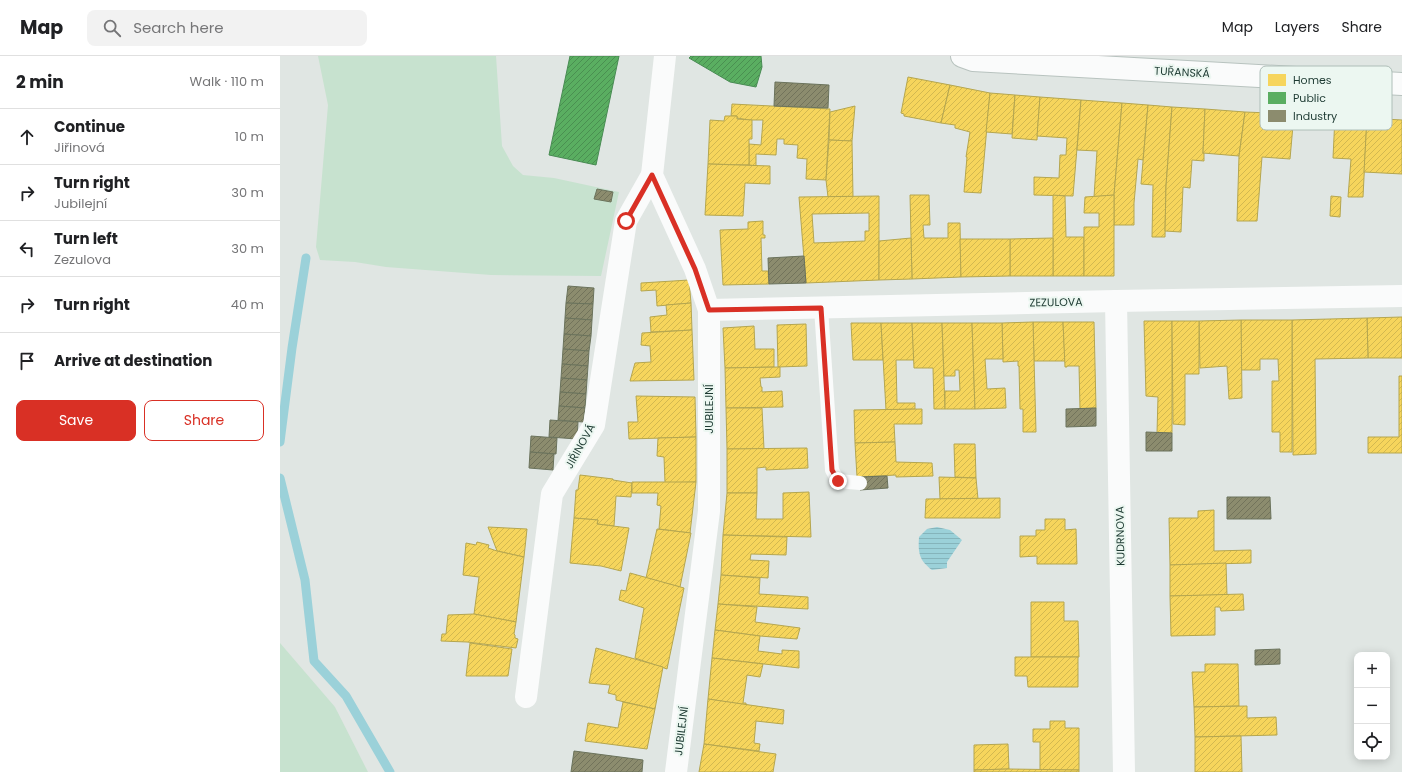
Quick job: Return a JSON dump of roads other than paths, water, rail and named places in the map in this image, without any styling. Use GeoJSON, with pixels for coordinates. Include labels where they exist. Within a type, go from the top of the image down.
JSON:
{"type":"FeatureCollection","features":[{"type":"Feature","properties":{"kind":"street"},"geometry":{"type":"LineString","coordinates":[[652,175],[665,56]]}},
{"type":"Feature","properties":{"kind":"street","name":"TUŘANSKÁ"},"geometry":{"type":"LineString","coordinates":[[962,56],[972,60],[1260,76]]}},
{"type":"Feature","properties":{"kind":"street","name":"TUŘANSKÁ"},"geometry":{"type":"LineString","coordinates":[[1392,83],[1402,84]]}},
{"type":"Feature","properties":{"kind":"street","name":"JUBILEJNÍ"},"geometry":{"type":"LineString","coordinates":[[652,175],[695,269],[709,310],[709,511],[676,772]]}},
{"type":"Feature","properties":{"kind":"street","name":"JIŘINOVÁ"},"geometry":{"type":"LineString","coordinates":[[526,697],[552,494],[594,425],[626,221],[652,175]]}},
{"type":"Feature","properties":{"kind":"street","name":"ZEZULOVA"},"geometry":{"type":"LineString","coordinates":[[709,310],[1402,296]]}},
{"type":"Feature","properties":{"kind":"street","name":"KUDRNOVA"},"geometry":{"type":"LineString","coordinates":[[1116,301],[1124,772]]}},
{"type":"Feature","properties":{"kind":"lane"},"geometry":{"type":"LineString","coordinates":[[821,308],[832,470],[838,481],[860,483]]}},
{"type":"Feature","properties":{"kind":"water"},"geometry":{"type":"Polygon","coordinates":[[[937,527],[950,530],[962,540],[947,562],[947,568],[932,570],[924,563],[920,556],[919,537],[927,529],[937,527]]]}},
{"type":"Feature","properties":{"kind":"waterway"},"geometry":{"type":"LineString","coordinates":[[280,442],[292,348],[306,258]]}},
{"type":"Feature","properties":{"kind":"waterway"},"geometry":{"type":"LineString","coordinates":[[280,478],[305,580],[314,661],[346,696],[390,772]]}}]}
